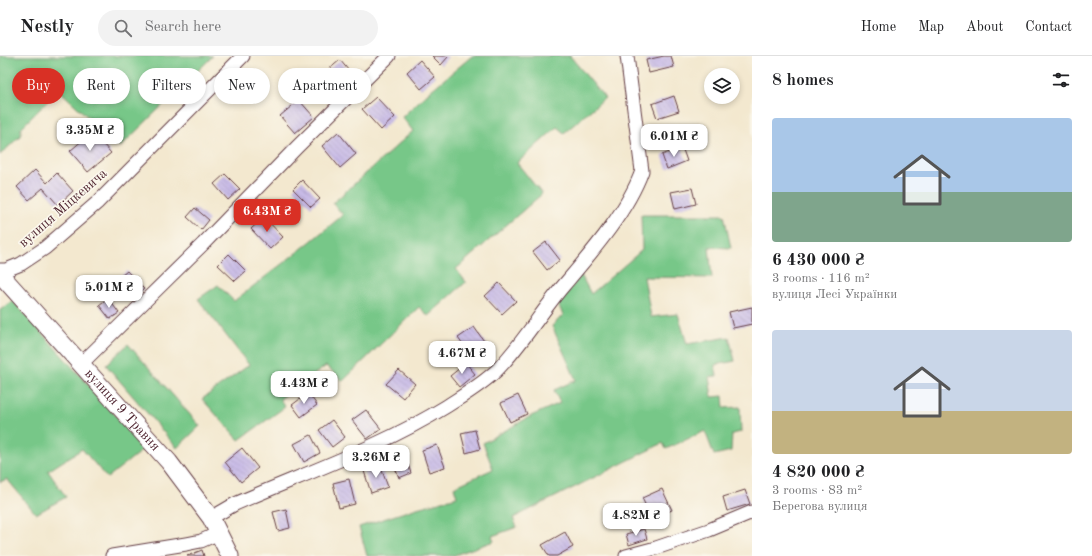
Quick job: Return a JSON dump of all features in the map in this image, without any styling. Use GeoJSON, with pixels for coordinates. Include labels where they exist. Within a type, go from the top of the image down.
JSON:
{"type":"FeatureCollection","features":[{"type":"Feature","properties":{"kind":"street","name":"вулиця Міцкевича"},"geometry":{"type":"LineString","coordinates":[[0,270],[6,270],[21,264],[45,248],[98,202],[242,56]]}},
{"type":"Feature","properties":{"kind":"street"},"geometry":{"type":"LineString","coordinates":[[81,364],[203,244],[297,147],[389,56]]}},
{"type":"Feature","properties":{"kind":"street"},"geometry":{"type":"LineString","coordinates":[[112,556],[200,541],[235,504],[395,436],[470,391],[496,371],[520,344],[547,306],[606,232],[636,186],[642,170],[628,56]]}},
{"type":"Feature","properties":{"kind":"street","name":"вулиця 9 Травня"},"geometry":{"type":"LineString","coordinates":[[0,274],[169,462],[215,525],[230,556]]}},
{"type":"Feature","properties":{"kind":"street"},"geometry":{"type":"LineString","coordinates":[[626,556],[656,548],[709,530],[752,512]]}},
{"type":"Feature","properties":{"kind":"green space"},"geometry":{"type":"Polygon","coordinates":[[[0,56],[213,56],[201,68],[138,68],[138,104],[164,104],[120,147],[74,104],[130,104],[130,68],[73,68],[73,103],[65,96],[65,68],[12,68],[12,104],[45,104],[21,128],[21,135],[0,155],[0,56]]]}},
{"type":"Feature","properties":{"kind":"green space"},"geometry":{"type":"Polygon","coordinates":[[[472,56],[570,56],[605,98],[564,133],[557,127],[517,163],[542,194],[456,269],[466,282],[428,316],[419,307],[343,381],[326,366],[280,399],[285,407],[239,440],[202,399],[249,365],[198,299],[218,285],[234,301],[343,215],[333,203],[413,131],[402,117],[430,91],[472,56]]]}},
{"type":"Feature","properties":{"kind":"green space"},"geometry":{"type":"Polygon","coordinates":[[[641,215],[724,215],[731,248],[709,247],[712,278],[644,277],[651,317],[678,314],[687,344],[729,337],[735,361],[715,365],[717,376],[709,377],[712,397],[723,396],[724,408],[740,407],[741,432],[732,434],[731,451],[714,455],[705,431],[666,449],[663,443],[513,518],[517,527],[492,536],[494,541],[452,556],[367,556],[359,527],[457,497],[454,487],[493,469],[483,443],[531,416],[560,403],[554,390],[576,380],[552,326],[563,315],[558,304],[581,275],[591,294],[642,250],[641,215]]]}},
{"type":"Feature","properties":{"kind":"green space"},"geometry":{"type":"Polygon","coordinates":[[[13,301],[145,448],[107,478],[82,449],[48,471],[66,497],[36,514],[7,479],[0,482],[0,310],[13,301]]]}},
{"type":"Feature","properties":{"kind":"green space"},"geometry":{"type":"Polygon","coordinates":[[[128,344],[200,426],[177,448],[106,365],[128,344]]]}},
{"type":"Feature","properties":{"kind":"building"},"geometry":{"type":"Polygon","coordinates":[[[432,56],[446,56],[448,57],[441,65],[432,56]]]}},
{"type":"Feature","properties":{"kind":"building"},"geometry":{"type":"Polygon","coordinates":[[[671,56],[674,67],[649,73],[646,60],[671,56]]]}},
{"type":"Feature","properties":{"kind":"building"},"geometry":{"type":"Polygon","coordinates":[[[340,60],[347,68],[330,68],[340,60]]]}},
{"type":"Feature","properties":{"kind":"building"},"geometry":{"type":"Polygon","coordinates":[[[420,60],[435,77],[421,89],[407,72],[420,60]]]}},
{"type":"Feature","properties":{"kind":"building"},"geometry":{"type":"Polygon","coordinates":[[[674,96],[679,111],[657,118],[652,104],[674,96]]]}},
{"type":"Feature","properties":{"kind":"building"},"geometry":{"type":"Polygon","coordinates":[[[376,97],[395,117],[381,130],[362,109],[368,104],[371,104],[371,101],[376,97]]]}},
{"type":"Feature","properties":{"kind":"building"},"geometry":{"type":"Polygon","coordinates":[[[294,104],[303,104],[314,117],[295,133],[280,116],[294,104]]]}},
{"type":"Feature","properties":{"kind":"building"},"geometry":{"type":"Polygon","coordinates":[[[92,132],[111,153],[88,172],[70,151],[92,132]]]}},
{"type":"Feature","properties":{"kind":"building"},"geometry":{"type":"Polygon","coordinates":[[[338,132],[356,154],[340,168],[322,146],[338,132]]]}},
{"type":"Feature","properties":{"kind":"building"},"geometry":{"type":"Polygon","coordinates":[[[682,147],[687,161],[667,169],[662,155],[682,147]]]}},
{"type":"Feature","properties":{"kind":"building"},"geometry":{"type":"Polygon","coordinates":[[[35,170],[47,183],[57,173],[73,191],[58,205],[43,188],[29,200],[17,187],[35,170]]]}},
{"type":"Feature","properties":{"kind":"building"},"geometry":{"type":"Polygon","coordinates":[[[225,174],[240,189],[228,200],[214,184],[225,174]]]}},
{"type":"Feature","properties":{"kind":"building"},"geometry":{"type":"Polygon","coordinates":[[[302,180],[320,199],[311,207],[293,189],[302,180]]]}},
{"type":"Feature","properties":{"kind":"building"},"geometry":{"type":"Polygon","coordinates":[[[692,188],[696,204],[675,209],[671,192],[692,188]]]}},
{"type":"Feature","properties":{"kind":"building"},"geometry":{"type":"Polygon","coordinates":[[[195,208],[209,220],[201,230],[187,217],[195,208]]]}},
{"type":"Feature","properties":{"kind":"building"},"geometry":{"type":"Polygon","coordinates":[[[264,217],[283,237],[270,249],[251,229],[264,217]]]}},
{"type":"Feature","properties":{"kind":"building"},"geometry":{"type":"Polygon","coordinates":[[[546,242],[560,260],[547,270],[533,252],[546,242]]]}},
{"type":"Feature","properties":{"kind":"building"},"geometry":{"type":"Polygon","coordinates":[[[229,254],[246,271],[235,281],[218,265],[229,254]]]}},
{"type":"Feature","properties":{"kind":"building"},"geometry":{"type":"Polygon","coordinates":[[[127,271],[144,289],[132,300],[115,281],[127,271]]]}},
{"type":"Feature","properties":{"kind":"building"},"geometry":{"type":"Polygon","coordinates":[[[499,283],[516,301],[502,314],[485,296],[499,283]]]}},
{"type":"Feature","properties":{"kind":"building"},"geometry":{"type":"Polygon","coordinates":[[[108,298],[119,313],[110,319],[99,305],[108,298]]]}},
{"type":"Feature","properties":{"kind":"building"},"geometry":{"type":"Polygon","coordinates":[[[752,307],[752,324],[733,328],[729,312],[752,307]]]}},
{"type":"Feature","properties":{"kind":"building"},"geometry":{"type":"Polygon","coordinates":[[[474,327],[491,351],[476,363],[458,338],[474,327]]]}},
{"type":"Feature","properties":{"kind":"building"},"geometry":{"type":"Polygon","coordinates":[[[466,363],[475,374],[459,387],[450,376],[466,363]]]}},
{"type":"Feature","properties":{"kind":"building"},"geometry":{"type":"Polygon","coordinates":[[[399,370],[415,384],[403,398],[386,384],[399,370]]]}},
{"type":"Feature","properties":{"kind":"building"},"geometry":{"type":"Polygon","coordinates":[[[308,393],[317,405],[301,417],[292,405],[308,393]]]}},
{"type":"Feature","properties":{"kind":"building"},"geometry":{"type":"Polygon","coordinates":[[[518,395],[527,414],[510,422],[501,403],[518,395]]]}},
{"type":"Feature","properties":{"kind":"building"},"geometry":{"type":"Polygon","coordinates":[[[366,410],[381,429],[367,439],[352,420],[366,410]]]}},
{"type":"Feature","properties":{"kind":"building"},"geometry":{"type":"Polygon","coordinates":[[[332,420],[345,437],[332,447],[319,430],[332,420]]]}},
{"type":"Feature","properties":{"kind":"building"},"geometry":{"type":"Polygon","coordinates":[[[475,430],[480,449],[466,453],[461,433],[475,430]]]}},
{"type":"Feature","properties":{"kind":"building"},"geometry":{"type":"Polygon","coordinates":[[[311,435],[320,453],[304,462],[294,444],[311,435]]]}},
{"type":"Feature","properties":{"kind":"building"},"geometry":{"type":"Polygon","coordinates":[[[437,445],[445,467],[429,472],[422,450],[437,445]]]}},
{"type":"Feature","properties":{"kind":"building"},"geometry":{"type":"Polygon","coordinates":[[[242,448],[258,468],[241,482],[225,462],[242,448]]]}},
{"type":"Feature","properties":{"kind":"building"},"geometry":{"type":"Polygon","coordinates":[[[404,453],[411,473],[399,478],[391,457],[404,453]]]}},
{"type":"Feature","properties":{"kind":"building"},"geometry":{"type":"Polygon","coordinates":[[[380,465],[388,487],[371,493],[364,471],[380,465]]]}},
{"type":"Feature","properties":{"kind":"building"},"geometry":{"type":"Polygon","coordinates":[[[349,479],[355,504],[339,508],[333,483],[349,479]]]}},
{"type":"Feature","properties":{"kind":"building"},"geometry":{"type":"Polygon","coordinates":[[[662,489],[672,510],[652,519],[642,498],[662,489]]]}},
{"type":"Feature","properties":{"kind":"building"},"geometry":{"type":"Polygon","coordinates":[[[745,490],[750,504],[727,511],[723,497],[745,490]]]}},
{"type":"Feature","properties":{"kind":"building"},"geometry":{"type":"Polygon","coordinates":[[[286,509],[290,528],[278,531],[273,512],[286,509]]]}},
{"type":"Feature","properties":{"kind":"building"},"geometry":{"type":"Polygon","coordinates":[[[644,529],[647,539],[629,545],[626,534],[644,529]]]}},
{"type":"Feature","properties":{"kind":"building"},"geometry":{"type":"Polygon","coordinates":[[[565,532],[573,547],[557,556],[549,556],[542,545],[565,532]]]}},
{"type":"Feature","properties":{"kind":"building"},"geometry":{"type":"Polygon","coordinates":[[[202,550],[204,556],[187,556],[202,550]]]}}]}
